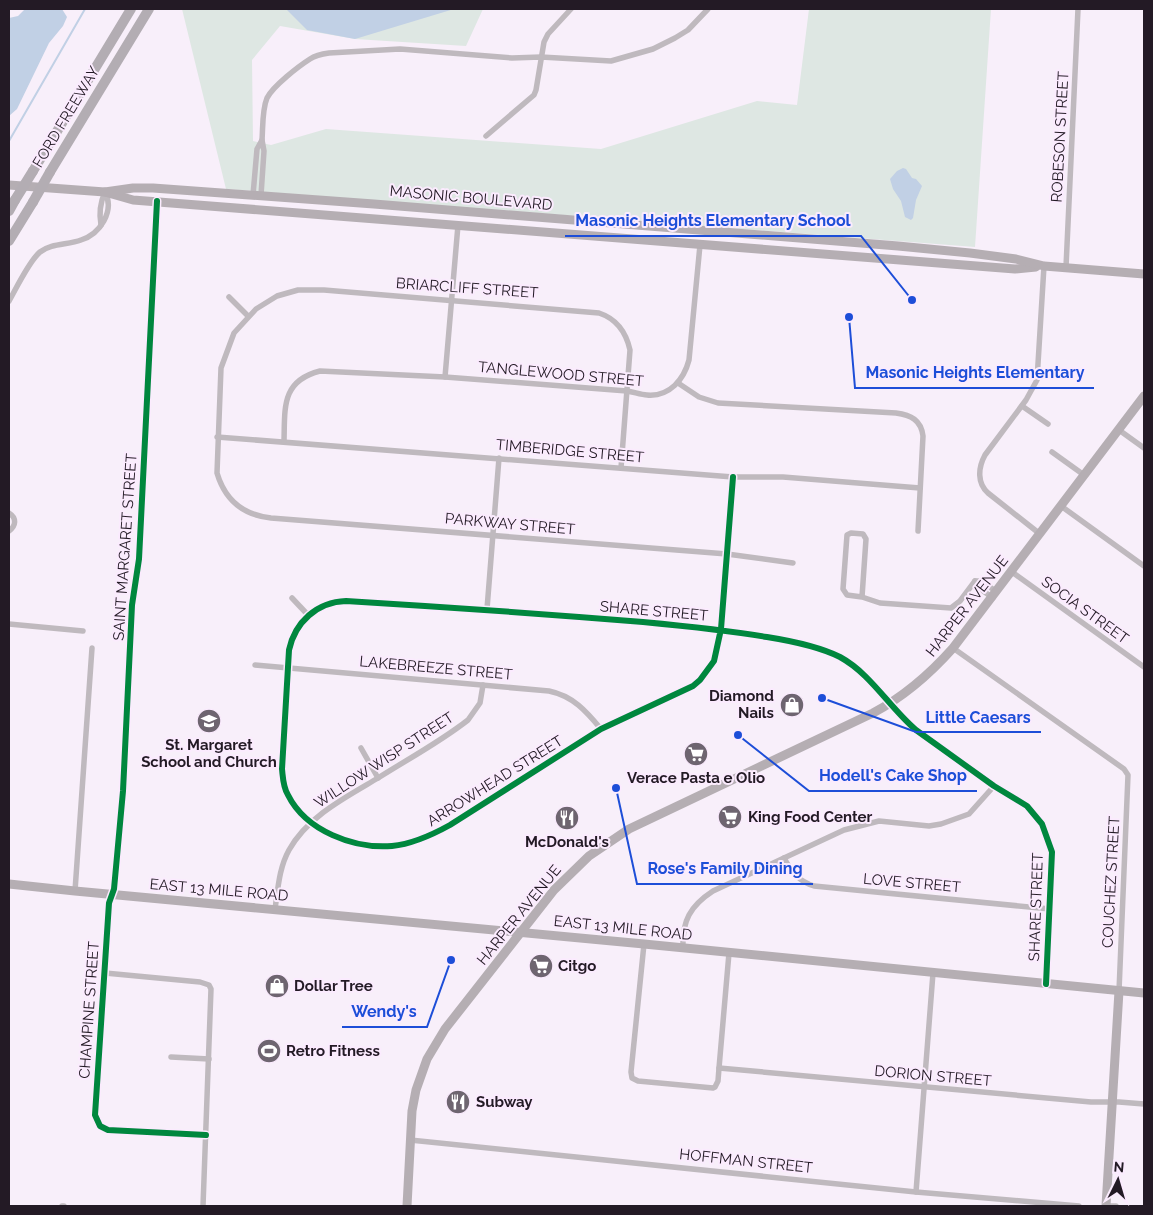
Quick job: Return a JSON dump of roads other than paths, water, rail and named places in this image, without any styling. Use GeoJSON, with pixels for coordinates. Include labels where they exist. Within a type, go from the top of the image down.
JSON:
{"type":"FeatureCollection","features":[{"type":"Feature","properties":{"kind":"highway","name":"FORD FREEWAY"},"geometry":{"type":"LineString","coordinates":[[9,211],[132,9]]}},
{"type":"Feature","properties":{"kind":"highway","name":"FORD FREEWAY"},"geometry":{"type":"LineString","coordinates":[[9,241],[149,9]]}},
{"type":"Feature","properties":{"kind":"main road","name":"MASONIC BOULEVARD"},"geometry":{"type":"LineString","coordinates":[[9,185],[105,192],[133,200],[598,235],[940,264],[1015,269],[1044,266],[1066,267],[1144,274]]}},
{"type":"Feature","properties":{"kind":"main road","name":"MASONIC BOULEVARD"},"geometry":{"type":"LineString","coordinates":[[105,192],[133,188],[156,188],[450,210],[929,249],[1016,259],[1044,266]]}},
{"type":"Feature","properties":{"kind":"main road"},"geometry":{"type":"LineString","coordinates":[[156,188],[153,196],[157,201]]}},
{"type":"Feature","properties":{"kind":"main road"},"geometry":{"type":"LineString","coordinates":[[212,206],[223,203],[251,205],[260,200],[257,195]]}},
{"type":"Feature","properties":{"kind":"main road"},"geometry":{"type":"LineString","coordinates":[[360,218],[358,215],[360,208],[370,204]]}},
{"type":"Feature","properties":{"kind":"main road"},"geometry":{"type":"LineString","coordinates":[[450,210],[458,219],[458,225]]}},
{"type":"Feature","properties":{"kind":"main road"},"geometry":{"type":"LineString","coordinates":[[598,235],[595,232],[597,227],[614,228],[630,225]]}},
{"type":"Feature","properties":{"kind":"main road"},"geometry":{"type":"LineString","coordinates":[[700,245],[705,240],[729,241],[730,238],[726,232]]}},
{"type":"Feature","properties":{"kind":"main road"},"geometry":{"type":"LineString","coordinates":[[757,249],[779,247],[806,249],[811,247],[814,240]]}},
{"type":"Feature","properties":{"kind":"main road"},"geometry":{"type":"LineString","coordinates":[[897,260],[902,250],[911,248]]}},
{"type":"Feature","properties":{"kind":"main road"},"geometry":{"type":"LineString","coordinates":[[929,249],[937,257],[940,264]]}},
{"type":"Feature","properties":{"kind":"main road"},"geometry":{"type":"LineString","coordinates":[[970,253],[973,258],[972,266]]}},
{"type":"Feature","properties":{"kind":"main road","name":"HARPER AVENUE"},"geometry":{"type":"LineString","coordinates":[[407,1206],[412,1111],[416,1090],[427,1059],[445,1029],[554,890],[589,856],[613,838],[649,818],[890,704],[919,684],[954,648],[1144,396]]}},
{"type":"Feature","properties":{"kind":"main road","name":"EAST 13 MILE ROAD"},"geometry":{"type":"LineString","coordinates":[[9,884],[1144,993]]}},
{"type":"Feature","properties":{"kind":"main road"},"geometry":{"type":"LineString","coordinates":[[1106,1206],[1119,991]]}},
{"type":"Feature","properties":{"kind":"street"},"geometry":{"type":"LineString","coordinates":[[486,136],[534,95],[544,42],[548,34],[571,9]]}},
{"type":"Feature","properties":{"kind":"street"},"geometry":{"type":"LineString","coordinates":[[257,195],[264,151],[262,140],[267,98],[272,90],[311,59],[319,55],[400,49],[512,58],[541,57],[611,61],[653,49],[688,30],[708,9]]}},
{"type":"Feature","properties":{"kind":"street","name":"ROBESON STREET"},"geometry":{"type":"LineString","coordinates":[[1066,267],[1078,9]]}},
{"type":"Feature","properties":{"kind":"street"},"geometry":{"type":"LineString","coordinates":[[9,301],[38,254],[48,248],[85,238],[101,225],[99,216],[101,200],[105,192]]}},
{"type":"Feature","properties":{"kind":"street","name":"SAINT MARGARET STREET"},"geometry":{"type":"LineString","coordinates":[[113,894],[123,791],[132,605],[139,559],[157,201]]}},
{"type":"Feature","properties":{"kind":"street"},"geometry":{"type":"LineString","coordinates":[[445,377],[458,225]]}},
{"type":"Feature","properties":{"kind":"street"},"geometry":{"type":"LineString","coordinates":[[700,245],[689,360],[684,374],[678,383],[699,397],[718,403],[896,413],[913,417],[921,426],[923,436],[918,531]]}},
{"type":"Feature","properties":{"kind":"street"},"geometry":{"type":"LineString","coordinates":[[1040,534],[988,493],[980,482],[980,470],[982,460],[1032,392],[1038,374],[1044,266]]}},
{"type":"Feature","properties":{"kind":"street","name":"BRIARCLIFF STREET"},"geometry":{"type":"LineString","coordinates":[[230,500],[220,483],[217,473],[221,368],[234,333],[259,306],[277,296],[308,289],[589,311],[607,316],[621,328],[628,343],[630,361],[621,468]]}},
{"type":"Feature","properties":{"kind":"street"},"geometry":{"type":"LineString","coordinates":[[230,297],[248,316]]}},
{"type":"Feature","properties":{"kind":"street","name":"TANGLEWOOD STREET"},"geometry":{"type":"LineString","coordinates":[[284,441],[285,406],[288,396],[297,381],[312,374],[328,371],[445,377],[628,391],[647,395],[667,391],[678,383]]}},
{"type":"Feature","properties":{"kind":"street"},"geometry":{"type":"LineString","coordinates":[[1022,406],[1048,424]]}},
{"type":"Feature","properties":{"kind":"street"},"geometry":{"type":"LineString","coordinates":[[1119,430],[1144,448]]}},
{"type":"Feature","properties":{"kind":"street","name":"TIMBERIDGE STREET"},"geometry":{"type":"LineString","coordinates":[[217,437],[733,477],[783,477],[920,488]]}},
{"type":"Feature","properties":{"kind":"street"},"geometry":{"type":"LineString","coordinates":[[1052,452],[1084,475]]}},
{"type":"Feature","properties":{"kind":"street"},"geometry":{"type":"LineString","coordinates":[[487,609],[499,458]]}},
{"type":"Feature","properties":{"kind":"street","name":"ARROWHEAD STREET"},"geometry":{"type":"LineString","coordinates":[[287,667],[282,758],[285,788],[292,803],[311,823],[333,835],[361,844],[393,846],[416,841],[450,825],[601,729],[683,692],[700,680],[714,662],[721,629],[733,477]]}},
{"type":"Feature","properties":{"kind":"street","name":"PARKWAY STREET"},"geometry":{"type":"LineString","coordinates":[[230,500],[245,511],[260,517],[727,554],[793,563]]}},
{"type":"Feature","properties":{"kind":"street"},"geometry":{"type":"LineString","coordinates":[[1061,506],[1144,566]]}},
{"type":"Feature","properties":{"kind":"street"},"geometry":{"type":"LineString","coordinates":[[9,513],[14,517],[15,521],[9,531]]}},
{"type":"Feature","properties":{"kind":"street"},"geometry":{"type":"LineString","coordinates":[[862,597],[866,539],[863,534],[851,533],[847,535],[843,589],[847,595],[894,605],[951,608],[960,601],[975,581],[978,588],[995,595]]}},
{"type":"Feature","properties":{"kind":"street","name":"SOCIA STREET"},"geometry":{"type":"LineString","coordinates":[[1012,572],[1144,668]]}},
{"type":"Feature","properties":{"kind":"street"},"geometry":{"type":"LineString","coordinates":[[292,598],[308,615]]}},
{"type":"Feature","properties":{"kind":"street","name":"SHARE STREET"},"geometry":{"type":"LineString","coordinates":[[287,667],[290,641],[296,629],[308,615],[321,606],[338,601],[487,609],[721,629],[790,641],[838,656],[861,671],[916,730],[994,786],[1027,806],[1036,815],[1047,834],[1052,852],[1046,984]]}},
{"type":"Feature","properties":{"kind":"street"},"geometry":{"type":"LineString","coordinates":[[9,624],[83,631]]}},
{"type":"Feature","properties":{"kind":"street","name":"SAINT MARGARET STREET"},"geometry":{"type":"LineString","coordinates":[[75,891],[92,648]]}},
{"type":"Feature","properties":{"kind":"street","name":"COUCHEZ STREET"},"geometry":{"type":"LineString","coordinates":[[954,648],[1124,769],[1128,775],[1119,991]]}},
{"type":"Feature","properties":{"kind":"street","name":"LAKEBREEZE STREET"},"geometry":{"type":"LineString","coordinates":[[255,665],[532,689],[559,693],[585,709],[601,729]]}},
{"type":"Feature","properties":{"kind":"street","name":"WILLOW WISP STREET"},"geometry":{"type":"LineString","coordinates":[[275,909],[283,863],[290,849],[311,823],[347,797],[468,720],[480,703],[483,685]]}},
{"type":"Feature","properties":{"kind":"street"},"geometry":{"type":"LineString","coordinates":[[361,748],[378,778]]}},
{"type":"Feature","properties":{"kind":"street"},"geometry":{"type":"LineString","coordinates":[[683,948],[682,933],[687,918],[703,897],[844,830],[860,825],[879,821],[929,826],[941,824],[969,814],[994,786]]}},
{"type":"Feature","properties":{"kind":"street","name":"LOVE STREET"},"geometry":{"type":"LineString","coordinates":[[784,858],[798,879],[814,886],[1050,909]]}},
{"type":"Feature","properties":{"kind":"street","name":"CHAMPINE STREET"},"geometry":{"type":"LineString","coordinates":[[113,894],[109,903],[95,1114],[100,1126],[108,1130],[206,1135]]}},
{"type":"Feature","properties":{"kind":"street"},"geometry":{"type":"LineString","coordinates":[[644,944],[631,1072],[632,1078],[647,1082],[715,1087],[718,1081],[730,953]]}},
{"type":"Feature","properties":{"kind":"street"},"geometry":{"type":"LineString","coordinates":[[105,973],[200,982],[209,985],[212,993],[203,1206]]}},
{"type":"Feature","properties":{"kind":"street"},"geometry":{"type":"LineString","coordinates":[[916,1192],[933,973]]}},
{"type":"Feature","properties":{"kind":"street"},"geometry":{"type":"LineString","coordinates":[[171,1057],[209,1059]]}},
{"type":"Feature","properties":{"kind":"street","name":"DORION STREET"},"geometry":{"type":"LineString","coordinates":[[719,1068],[1088,1102],[1144,1104]]}},
{"type":"Feature","properties":{"kind":"street","name":"HOFFMAN STREET"},"geometry":{"type":"LineString","coordinates":[[410,1140],[916,1192],[1079,1206]]}},
{"type":"Feature","properties":{"kind":"street"},"geometry":{"type":"LineString","coordinates":[[1106,1206],[1116,1206]]}},
{"type":"Feature","properties":{"kind":"water"},"geometry":{"type":"Polygon","coordinates":[[[25,9],[62,9],[67,17],[63,26],[49,43],[17,109],[9,116],[9,18],[18,16],[25,9]]]}},
{"type":"Feature","properties":{"kind":"water"},"geometry":{"type":"Polygon","coordinates":[[[286,9],[454,9],[355,39],[307,30],[286,9]]]}},
{"type":"Feature","properties":{"kind":"water"},"geometry":{"type":"Polygon","coordinates":[[[903,168],[922,186],[911,220],[905,217],[901,201],[893,189],[890,179],[897,171],[903,168]]]}},
{"type":"Feature","properties":{"kind":"waterway"},"geometry":{"type":"LineString","coordinates":[[9,141],[85,9]]}},
{"type":"Feature","properties":{"kind":"place","name":"Masonic Heights Elementary School"},"geometry":{"type":"Point","coordinates":[912,300]}},
{"type":"Feature","properties":{"kind":"place","name":"Masonic Heights Elementary"},"geometry":{"type":"Point","coordinates":[849,317]}},
{"type":"Feature","properties":{"kind":"place","name":"Little Caesars"},"geometry":{"type":"Point","coordinates":[822,698]}},
{"type":"Feature","properties":{"kind":"place","name":"Diamond Nails"},"geometry":{"type":"Point","coordinates":[792,705]}},
{"type":"Feature","properties":{"kind":"place","name":"St. Margaret School and Church"},"geometry":{"type":"Point","coordinates":[209,721]}},
{"type":"Feature","properties":{"kind":"place","name":"Hodell's Cake Shop"},"geometry":{"type":"Point","coordinates":[738,735]}},
{"type":"Feature","properties":{"kind":"place","name":"Verace Pasta e Olio"},"geometry":{"type":"Point","coordinates":[696,754]}},
{"type":"Feature","properties":{"kind":"place","name":"Rose's Family Dining"},"geometry":{"type":"Point","coordinates":[616,788]}},
{"type":"Feature","properties":{"kind":"place","name":"King Food Center"},"geometry":{"type":"Point","coordinates":[730,817]}},
{"type":"Feature","properties":{"kind":"place","name":"McDonald's"},"geometry":{"type":"Point","coordinates":[567,818]}},
{"type":"Feature","properties":{"kind":"place","name":"Wendy's"},"geometry":{"type":"Point","coordinates":[451,960]}},
{"type":"Feature","properties":{"kind":"place","name":"Citgo"},"geometry":{"type":"Point","coordinates":[541,966]}},
{"type":"Feature","properties":{"kind":"place","name":"Dollar Tree"},"geometry":{"type":"Point","coordinates":[277,986]}},
{"type":"Feature","properties":{"kind":"place","name":"Retro Fitness"},"geometry":{"type":"Point","coordinates":[269,1051]}},
{"type":"Feature","properties":{"kind":"place","name":"Subway"},"geometry":{"type":"Point","coordinates":[458,1102]}}]}
